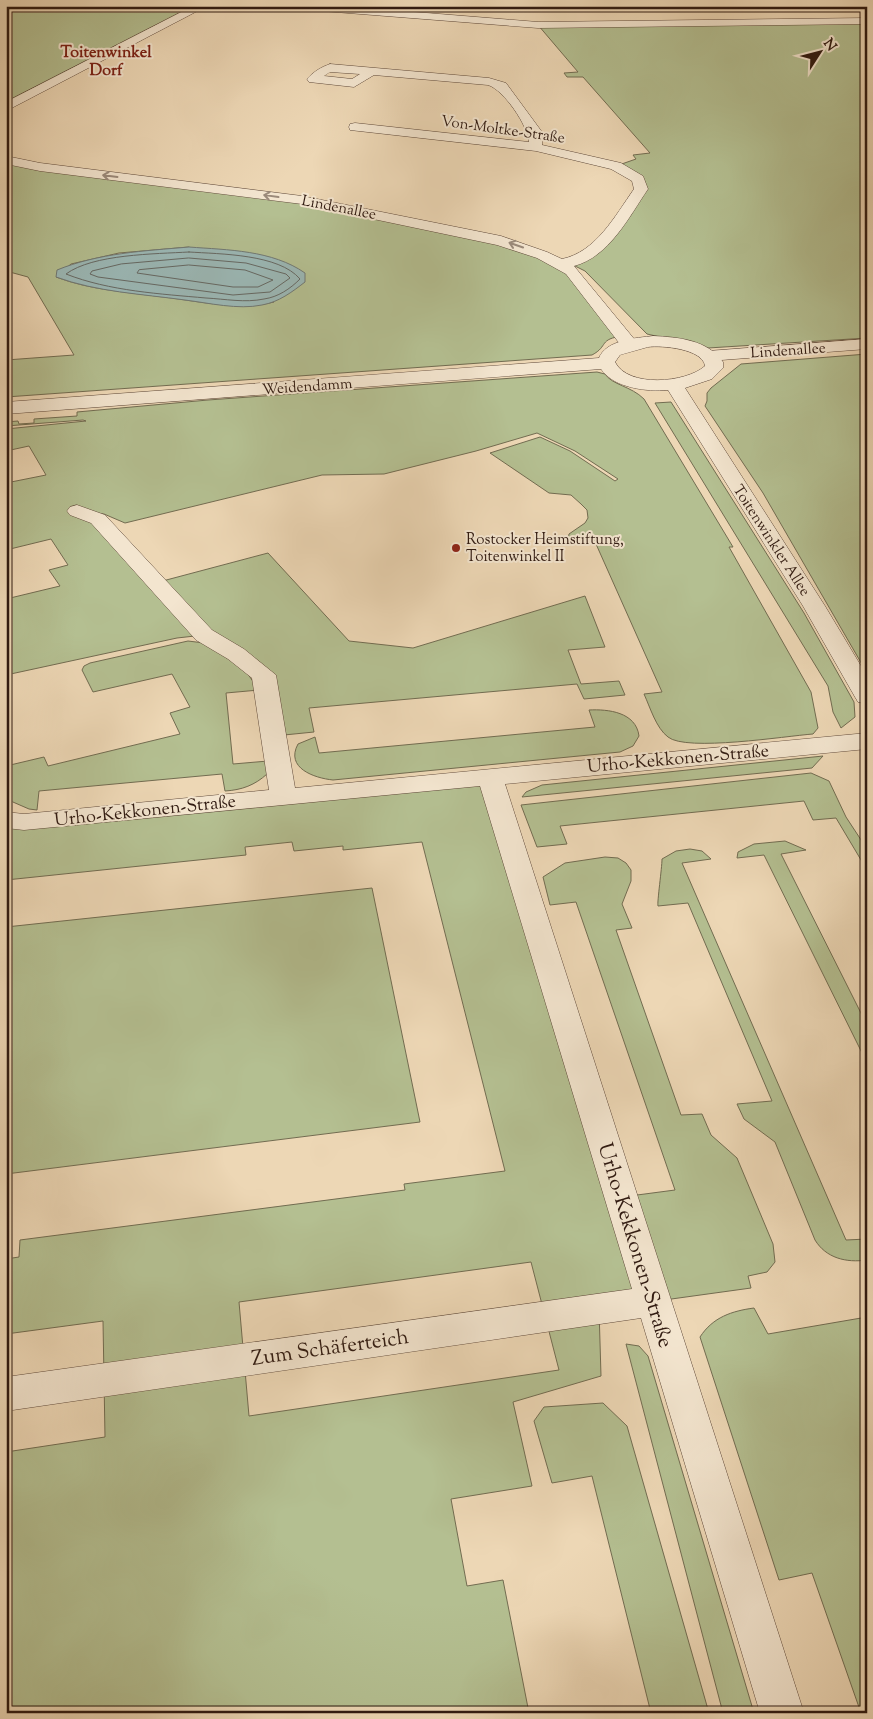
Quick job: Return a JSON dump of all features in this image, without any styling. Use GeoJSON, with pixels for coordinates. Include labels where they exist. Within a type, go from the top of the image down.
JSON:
{"type":"FeatureCollection","features":[{"type":"Feature","properties":{"kind":"street"},"geometry":{"type":"LineString","coordinates":[[6,107],[202,6]]}},
{"type":"Feature","properties":{"kind":"street"},"geometry":{"type":"LineString","coordinates":[[297,6],[530,25],[867,21]]}},
{"type":"Feature","properties":{"kind":"street"},"geometry":{"type":"LineString","coordinates":[[371,72],[489,82],[502,86],[535,132],[536,147]]}},
{"type":"Feature","properties":{"kind":"street","name":"Von-Moltke-Straße"},"geometry":{"type":"LineString","coordinates":[[355,127],[536,147],[616,166],[638,180],[641,189],[598,247],[569,264],[561,264]]}},
{"type":"Feature","properties":{"kind":"street","name":"Lindenallee"},"geometry":{"type":"LineString","coordinates":[[6,160],[40,167],[243,192],[340,207],[501,241],[561,264],[572,271],[629,344]]}},
{"type":"Feature","properties":{"kind":"street"},"geometry":{"type":"LineString","coordinates":[[653,341],[679,344],[708,356],[714,362],[714,368],[709,374],[695,381],[674,385],[636,382],[616,374],[607,363],[609,356],[616,349],[629,344],[653,341]]}},
{"type":"Feature","properties":{"kind":"street","name":"Lindenallee"},"geometry":{"type":"LineString","coordinates":[[708,356],[867,344]]}},
{"type":"Feature","properties":{"kind":"street","name":"Weidendamm"},"geometry":{"type":"LineString","coordinates":[[6,408],[607,363]]}},
{"type":"Feature","properties":{"kind":"street","name":"Toitenwinkler Allee"},"geometry":{"type":"LineString","coordinates":[[674,385],[814,606],[867,697]]}},
{"type":"Feature","properties":{"kind":"street"},"geometry":{"type":"LineString","coordinates":[[77,512],[98,519],[204,635],[236,654],[264,675],[283,797]]}},
{"type":"Feature","properties":{"kind":"street","name":"Urho-Kekkonen-Straße"},"geometry":{"type":"LineString","coordinates":[[6,820],[24,822],[867,741]]}},
{"type":"Feature","properties":{"kind":"street","name":"Urho-Kekkonen-Straße"},"geometry":{"type":"LineString","coordinates":[[490,776],[782,1713]]}},
{"type":"Feature","properties":{"kind":"street","name":"Zum Schäferteich"},"geometry":{"type":"LineString","coordinates":[[6,1394],[654,1301]]}},
{"type":"Feature","properties":{"kind":"green space"},"geometry":{"type":"Polygon","coordinates":[[[6,6],[202,6],[6,107],[6,6]]]}},
{"type":"Feature","properties":{"kind":"green space"},"geometry":{"type":"Polygon","coordinates":[[[867,21],[867,338],[708,348],[647,334],[585,271],[569,263],[585,256],[641,189],[638,179],[616,166],[636,159],[633,155],[650,153],[583,77],[567,77],[564,73],[578,72],[538,25],[867,21]]]}},
{"type":"Feature","properties":{"kind":"green space"},"geometry":{"type":"Polygon","coordinates":[[[6,160],[233,191],[501,241],[561,264],[623,336],[610,339],[592,355],[6,397],[6,360],[74,355],[28,277],[6,271],[6,160]],[[189,247],[119,253],[71,264],[56,277],[82,285],[109,290],[218,304],[247,306],[274,302],[189,247]]]}},
{"type":"Feature","properties":{"kind":"green space"},"geometry":{"type":"Polygon","coordinates":[[[867,354],[867,673],[763,493],[705,406],[707,393],[711,388],[741,364],[867,354]]]}},
{"type":"Feature","properties":{"kind":"green space"},"geometry":{"type":"Polygon","coordinates":[[[597,372],[605,374],[612,381],[633,391],[644,399],[733,547],[729,547],[811,692],[818,728],[813,734],[737,742],[694,743],[678,741],[664,733],[657,723],[644,694],[662,692],[596,544],[593,538],[568,539],[569,534],[585,523],[588,518],[587,510],[571,495],[549,493],[490,453],[540,437],[570,451],[615,481],[618,479],[575,451],[537,433],[476,451],[384,474],[322,475],[125,523],[104,514],[80,512],[98,519],[155,583],[268,553],[349,641],[413,648],[585,596],[605,647],[568,650],[581,684],[619,681],[625,695],[584,699],[577,684],[309,708],[314,732],[274,736],[267,689],[204,635],[177,638],[6,675],[6,599],[60,586],[49,570],[68,565],[51,539],[6,550],[6,483],[46,475],[29,446],[6,451],[6,429],[86,421],[6,426],[6,422],[18,421],[19,424],[34,423],[34,419],[77,416],[77,412],[208,400],[597,372]]]}},
{"type":"Feature","properties":{"kind":"green space"},"geometry":{"type":"Polygon","coordinates":[[[671,402],[804,613],[854,702],[855,717],[841,728],[833,712],[828,686],[655,403],[671,402]]]}},
{"type":"Feature","properties":{"kind":"green space"},"geometry":{"type":"Polygon","coordinates":[[[188,641],[204,643],[245,670],[259,690],[226,693],[233,764],[268,761],[267,774],[248,786],[225,791],[222,774],[39,791],[37,810],[29,809],[6,799],[6,766],[44,757],[48,766],[180,734],[170,713],[190,707],[172,674],[93,692],[82,670],[84,666],[90,663],[188,641]]]}},
{"type":"Feature","properties":{"kind":"green space"},"geometry":{"type":"Polygon","coordinates":[[[589,710],[612,711],[627,717],[637,728],[639,736],[633,746],[620,752],[333,780],[310,774],[298,765],[295,759],[298,744],[315,737],[319,753],[595,727],[589,710]]]}},
{"type":"Feature","properties":{"kind":"green space"},"geometry":{"type":"Polygon","coordinates":[[[823,756],[812,768],[522,797],[526,792],[542,785],[823,756]]]}},
{"type":"Feature","properties":{"kind":"green space"},"geometry":{"type":"Polygon","coordinates":[[[811,773],[829,781],[846,817],[867,849],[867,870],[836,818],[813,820],[804,801],[560,826],[567,844],[537,847],[521,805],[811,773]]]}},
{"type":"Feature","properties":{"kind":"green space"},"geometry":{"type":"Polygon","coordinates":[[[490,776],[622,1197],[675,1190],[576,902],[550,905],[543,877],[565,863],[605,857],[618,858],[626,863],[631,870],[631,881],[622,904],[632,928],[616,930],[681,1115],[702,1114],[711,1135],[737,1158],[773,1244],[775,1262],[767,1272],[748,1276],[751,1288],[599,1309],[601,1376],[513,1402],[532,1486],[451,1499],[467,1586],[503,1580],[529,1713],[6,1713],[6,1452],[105,1437],[103,1321],[6,1334],[6,1259],[19,1257],[20,1240],[405,1190],[404,1184],[505,1171],[422,842],[343,850],[343,846],[294,851],[292,842],[245,847],[246,855],[6,880],[6,825],[490,776]],[[531,1262],[239,1302],[249,1416],[559,1370],[531,1262]]]}},
{"type":"Feature","properties":{"kind":"green space"},"geometry":{"type":"Polygon","coordinates":[[[785,841],[806,850],[781,854],[867,1025],[867,1063],[764,855],[737,858],[738,852],[754,844],[785,841]]]}},
{"type":"Feature","properties":{"kind":"green space"},"geometry":{"type":"Polygon","coordinates":[[[690,849],[702,851],[711,859],[682,863],[846,1240],[867,1239],[867,1260],[852,1261],[837,1258],[825,1251],[815,1240],[775,1142],[744,1119],[737,1104],[772,1101],[688,903],[658,906],[662,859],[676,851],[690,849]]]}},
{"type":"Feature","properties":{"kind":"green space"},"geometry":{"type":"Polygon","coordinates":[[[372,888],[420,1122],[6,1174],[6,927],[372,888]]]}},
{"type":"Feature","properties":{"kind":"green space"},"geometry":{"type":"Polygon","coordinates":[[[754,1308],[768,1334],[867,1317],[867,1713],[861,1713],[812,1573],[779,1580],[700,1337],[711,1324],[724,1316],[754,1308]]]}},
{"type":"Feature","properties":{"kind":"green space"},"geometry":{"type":"Polygon","coordinates":[[[626,1344],[639,1346],[648,1356],[754,1713],[723,1713],[626,1344]]]}},
{"type":"Feature","properties":{"kind":"green space"},"geometry":{"type":"Polygon","coordinates":[[[603,1403],[627,1426],[709,1713],[651,1713],[592,1476],[552,1483],[534,1421],[544,1407],[603,1403]]]}},
{"type":"Feature","properties":{"kind":"water"},"geometry":{"type":"Polygon","coordinates":[[[189,247],[234,250],[264,255],[292,265],[305,273],[305,282],[274,302],[243,307],[120,292],[87,286],[56,277],[57,270],[105,256],[189,247]]]}},
{"type":"Feature","properties":{"kind":"place","name":"Rostocker Heimstiftung, Toitenwinkel II"},"geometry":{"type":"Point","coordinates":[456,548]}},
{"type":"Feature","properties":{"kind":"district","name":"Toitenwinkel Dorf"},"geometry":{"type":"Point","coordinates":[106,60]}}]}
